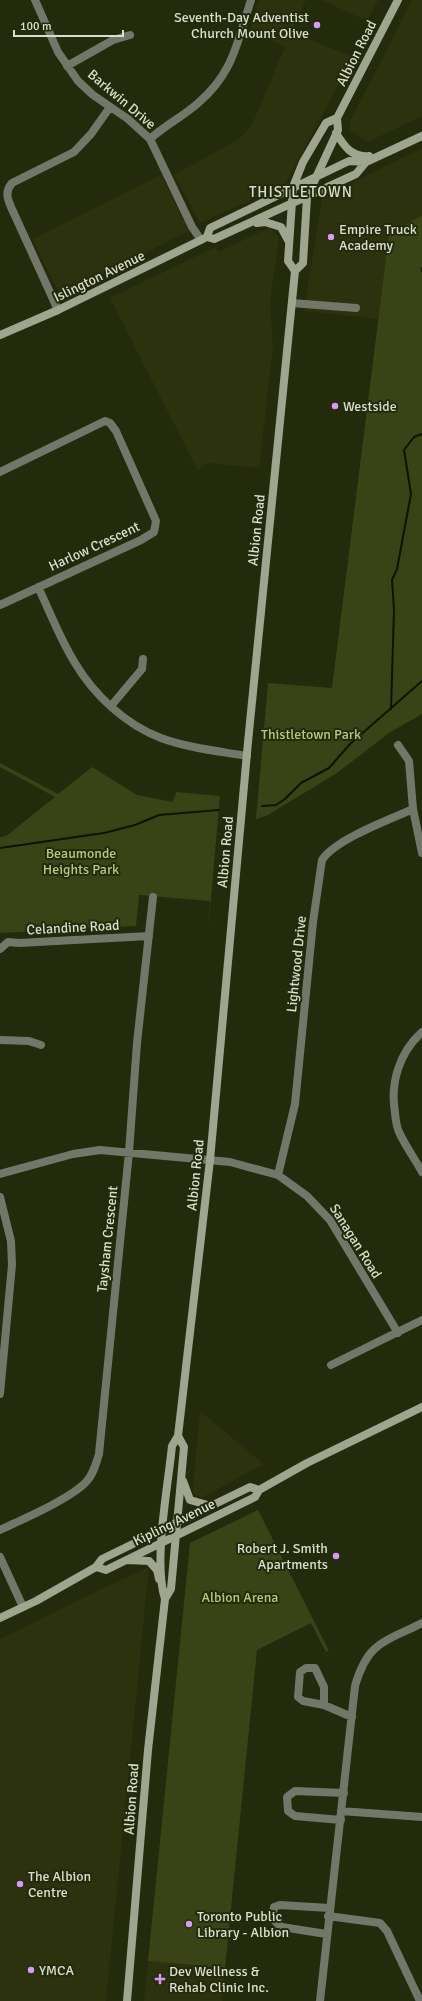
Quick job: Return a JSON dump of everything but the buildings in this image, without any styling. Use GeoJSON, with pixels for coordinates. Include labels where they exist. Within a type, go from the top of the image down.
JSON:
{"type":"FeatureCollection","features":[{"type":"Feature","properties":{"kind":"main road","name":"Albion Road"},"geometry":{"type":"LineString","coordinates":[[127,2001],[148,1750],[165,1599],[161,1586],[163,1529],[172,1446],[178,1436],[210,1160],[247,756],[295,271],[303,263],[307,197],[338,130],[337,118],[398,0]]}},
{"type":"Feature","properties":{"kind":"main road","name":"Albion Road"},"geometry":{"type":"LineString","coordinates":[[295,271],[288,261],[290,205],[293,187],[303,162],[326,123],[337,118]]}},
{"type":"Feature","properties":{"kind":"main road"},"geometry":{"type":"LineString","coordinates":[[336,133],[345,147],[360,156],[383,154]]}},
{"type":"Feature","properties":{"kind":"main road","name":"Islington Avenue"},"geometry":{"type":"LineString","coordinates":[[0,335],[58,310],[204,238],[214,239],[252,223],[356,174],[366,162],[422,136]]}},
{"type":"Feature","properties":{"kind":"main road","name":"Islington Avenue"},"geometry":{"type":"LineString","coordinates":[[204,238],[210,228],[349,160],[366,162]]}},
{"type":"Feature","properties":{"kind":"main road"},"geometry":{"type":"LineString","coordinates":[[252,223],[265,222],[281,227],[289,242]]}},
{"type":"Feature","properties":{"kind":"main road","name":"Kipling Avenue"},"geometry":{"type":"LineString","coordinates":[[96,1567],[106,1570],[176,1536],[255,1497],[259,1490],[307,1463],[422,1407]]}},
{"type":"Feature","properties":{"kind":"main road","name":"Albion Road"},"geometry":{"type":"LineString","coordinates":[[165,1599],[171,1589],[182,1478],[184,1447],[178,1436]]}},
{"type":"Feature","properties":{"kind":"main road"},"geometry":{"type":"LineString","coordinates":[[182,1478],[190,1500],[212,1506]]}},
{"type":"Feature","properties":{"kind":"main road","name":"Kipling Avenue"},"geometry":{"type":"LineString","coordinates":[[0,1618],[96,1567],[102,1559],[250,1487],[259,1490]]}},
{"type":"Feature","properties":{"kind":"main road"},"geometry":{"type":"LineString","coordinates":[[124,1560],[149,1561],[157,1570],[161,1586]]}},
{"type":"Feature","properties":{"kind":"street","name":"Barkwin Drive"},"geometry":{"type":"LineString","coordinates":[[35,0],[58,52],[83,87],[128,119],[150,139],[192,227],[204,238]]}},
{"type":"Feature","properties":{"kind":"street"},"geometry":{"type":"LineString","coordinates":[[150,139],[197,104],[221,81],[233,56],[250,0]]}},
{"type":"Feature","properties":{"kind":"street"},"geometry":{"type":"LineString","coordinates":[[67,66],[113,40],[130,35]]}},
{"type":"Feature","properties":{"kind":"street"},"geometry":{"type":"LineString","coordinates":[[58,310],[11,207],[8,199],[8,188],[12,183],[74,152],[91,134],[110,107]]}},
{"type":"Feature","properties":{"kind":"street"},"geometry":{"type":"LineString","coordinates":[[292,303],[356,308]]}},
{"type":"Feature","properties":{"kind":"street","name":"Harlow Crescent"},"geometry":{"type":"LineString","coordinates":[[0,472],[106,421],[110,423],[116,431],[155,514],[156,521],[154,532],[148,536],[0,605]]}},
{"type":"Feature","properties":{"kind":"street"},"geometry":{"type":"LineString","coordinates":[[38,587],[75,664],[111,706],[126,719],[161,738],[191,747],[247,756]]}},
{"type":"Feature","properties":{"kind":"street"},"geometry":{"type":"LineString","coordinates":[[111,706],[142,669],[143,659]]}},
{"type":"Feature","properties":{"kind":"street"},"geometry":{"type":"LineString","coordinates":[[398,745],[409,761],[413,809],[422,853]]}},
{"type":"Feature","properties":{"kind":"street","name":"Lightwood Drive"},"geometry":{"type":"LineString","coordinates":[[278,1175],[295,1104],[313,922],[322,860],[327,853],[341,843],[413,809]]}},
{"type":"Feature","properties":{"kind":"street","name":"Taysham Crescent"},"geometry":{"type":"LineString","coordinates":[[0,1530],[75,1492],[87,1482],[94,1470],[99,1454],[129,1152],[137,1043],[154,897]]}},
{"type":"Feature","properties":{"kind":"street","name":"Celandine Road"},"geometry":{"type":"LineString","coordinates":[[1,948],[8,942],[19,943],[149,936]]}},
{"type":"Feature","properties":{"kind":"street"},"geometry":{"type":"LineString","coordinates":[[422,1032],[409,1044],[405,1052],[397,1071],[393,1094],[396,1124],[399,1134],[422,1172]]}},
{"type":"Feature","properties":{"kind":"street"},"geometry":{"type":"LineString","coordinates":[[0,1040],[29,1040],[41,1045]]}},
{"type":"Feature","properties":{"kind":"street","name":"Sanagan Road"},"geometry":{"type":"LineString","coordinates":[[0,1174],[73,1154],[100,1150],[230,1162],[278,1175],[307,1196],[330,1220],[398,1333]]}},
{"type":"Feature","properties":{"kind":"street"},"geometry":{"type":"LineString","coordinates":[[0,1197],[12,1241],[12,1265],[3,1333],[0,1394]]}},
{"type":"Feature","properties":{"kind":"street"},"geometry":{"type":"LineString","coordinates":[[331,1365],[422,1320]]}},
{"type":"Feature","properties":{"kind":"street"},"geometry":{"type":"LineString","coordinates":[[0,1557],[23,1606]]}},
{"type":"Feature","properties":{"kind":"street"},"geometry":{"type":"LineString","coordinates":[[320,2001],[328,1912],[341,1820],[355,1686],[365,1660],[383,1641],[422,1623]]}},
{"type":"Feature","properties":{"kind":"street"},"geometry":{"type":"LineString","coordinates":[[324,1705],[324,1687],[315,1668],[306,1668],[300,1672],[298,1697],[302,1701],[324,1705],[352,1717]]}},
{"type":"Feature","properties":{"kind":"street"},"geometry":{"type":"LineString","coordinates":[[341,1820],[295,1816],[288,1811],[287,1797],[295,1791],[344,1793]]}},
{"type":"Feature","properties":{"kind":"street"},"geometry":{"type":"LineString","coordinates":[[341,1811],[422,1817]]}},
{"type":"Feature","properties":{"kind":"street"},"geometry":{"type":"LineString","coordinates":[[326,1934],[282,1927],[276,1924],[272,1917],[274,1907],[280,1905],[328,1912],[380,1923],[387,1931],[420,2001]]}},
{"type":"Feature","properties":{"kind":"shaded area"},"geometry":{"type":"Polygon","coordinates":[[[259,0],[306,0],[291,32],[353,57],[285,185],[200,223],[174,175],[239,139],[252,125],[285,47],[250,29],[259,0]]]}},
{"type":"Feature","properties":{"kind":"shaded area"},"geometry":{"type":"Polygon","coordinates":[[[322,0],[378,0],[367,21],[322,0]]]}},
{"type":"Feature","properties":{"kind":"shaded area"},"geometry":{"type":"Polygon","coordinates":[[[412,0],[422,0],[422,116],[368,142],[350,130],[350,121],[412,0]]]}},
{"type":"Feature","properties":{"kind":"shaded area"},"geometry":{"type":"Polygon","coordinates":[[[422,148],[422,214],[389,235],[379,319],[304,311],[322,198],[422,148]]]}},
{"type":"Feature","properties":{"kind":"shaded area"},"geometry":{"type":"Polygon","coordinates":[[[161,175],[189,231],[60,295],[32,239],[161,175]]]}},
{"type":"Feature","properties":{"kind":"shaded area"},"geometry":{"type":"Polygon","coordinates":[[[270,227],[279,238],[270,301],[273,348],[259,468],[207,463],[198,471],[110,298],[215,247],[219,252],[270,227]]]}},
{"type":"Feature","properties":{"kind":"shaded area"},"geometry":{"type":"Polygon","coordinates":[[[200,1411],[264,1464],[201,1498],[193,1493],[200,1411]]]}},
{"type":"Feature","properties":{"kind":"shaded area"},"geometry":{"type":"Polygon","coordinates":[[[149,1567],[106,2001],[0,2001],[0,1639],[149,1567]]]}},
{"type":"Feature","properties":{"kind":"shaded area"},"geometry":{"type":"Polygon","coordinates":[[[148,1961],[225,1968],[222,2001],[144,2001],[148,1961]]]}},
{"type":"Feature","properties":{"kind":"green space","name":"Thistletown Park"},"geometry":{"type":"Polygon","coordinates":[[[422,215],[422,714],[389,733],[337,773],[268,815],[256,819],[268,683],[332,688],[389,234],[422,215]]]}},
{"type":"Feature","properties":{"kind":"green space","name":"Beaumonde Heights Park"},"geometry":{"type":"Polygon","coordinates":[[[0,763],[58,794],[92,767],[137,795],[173,802],[176,792],[220,796],[208,931],[210,901],[139,895],[136,926],[0,933],[0,837],[6,836],[55,797],[0,767],[0,763]]]}},
{"type":"Feature","properties":{"kind":"green space","name":"Albion Arena"},"geometry":{"type":"Polygon","coordinates":[[[258,1510],[329,1651],[326,1652],[311,1623],[257,1650],[225,1968],[148,1961],[190,1543],[258,1510]]]}},
{"type":"Feature","properties":{"kind":"waterway"},"geometry":{"type":"LineString","coordinates":[[391,709],[394,610],[392,580],[397,569],[411,494],[404,450],[414,437],[422,434]]}},
{"type":"Feature","properties":{"kind":"waterway"},"geometry":{"type":"LineString","coordinates":[[262,806],[276,805],[285,799],[301,783],[329,768],[350,744],[422,681]]}},
{"type":"Feature","properties":{"kind":"waterway"},"geometry":{"type":"LineString","coordinates":[[0,848],[104,833],[135,825],[159,815],[219,810]]}},
{"type":"Feature","properties":{"kind":"place","name":"Seventh-Day Adventist Church Mount Olive"},"geometry":{"type":"Point","coordinates":[317,25]}},
{"type":"Feature","properties":{"kind":"place","name":"Empire Truck Academy"},"geometry":{"type":"Point","coordinates":[331,237]}},
{"type":"Feature","properties":{"kind":"place","name":"Westside"},"geometry":{"type":"Point","coordinates":[335,406]}},
{"type":"Feature","properties":{"kind":"place","name":"Robert J. Smith Apartments"},"geometry":{"type":"Point","coordinates":[336,1556]}},
{"type":"Feature","properties":{"kind":"place","name":"The Albion Centre"},"geometry":{"type":"Point","coordinates":[20,1884]}},
{"type":"Feature","properties":{"kind":"place","name":"Toronto Public Library - Albion"},"geometry":{"type":"Point","coordinates":[189,1924]}},
{"type":"Feature","properties":{"kind":"place","name":"YMCA"},"geometry":{"type":"Point","coordinates":[31,1970]}},
{"type":"Feature","properties":{"kind":"place","name":"Dev Wellness & Rehab Clinic Inc."},"geometry":{"type":"Point","coordinates":[160,1979]}},
{"type":"Feature","properties":{"kind":"district","name":"THISTLETOWN"},"geometry":{"type":"Point","coordinates":[301,192]}}]}
